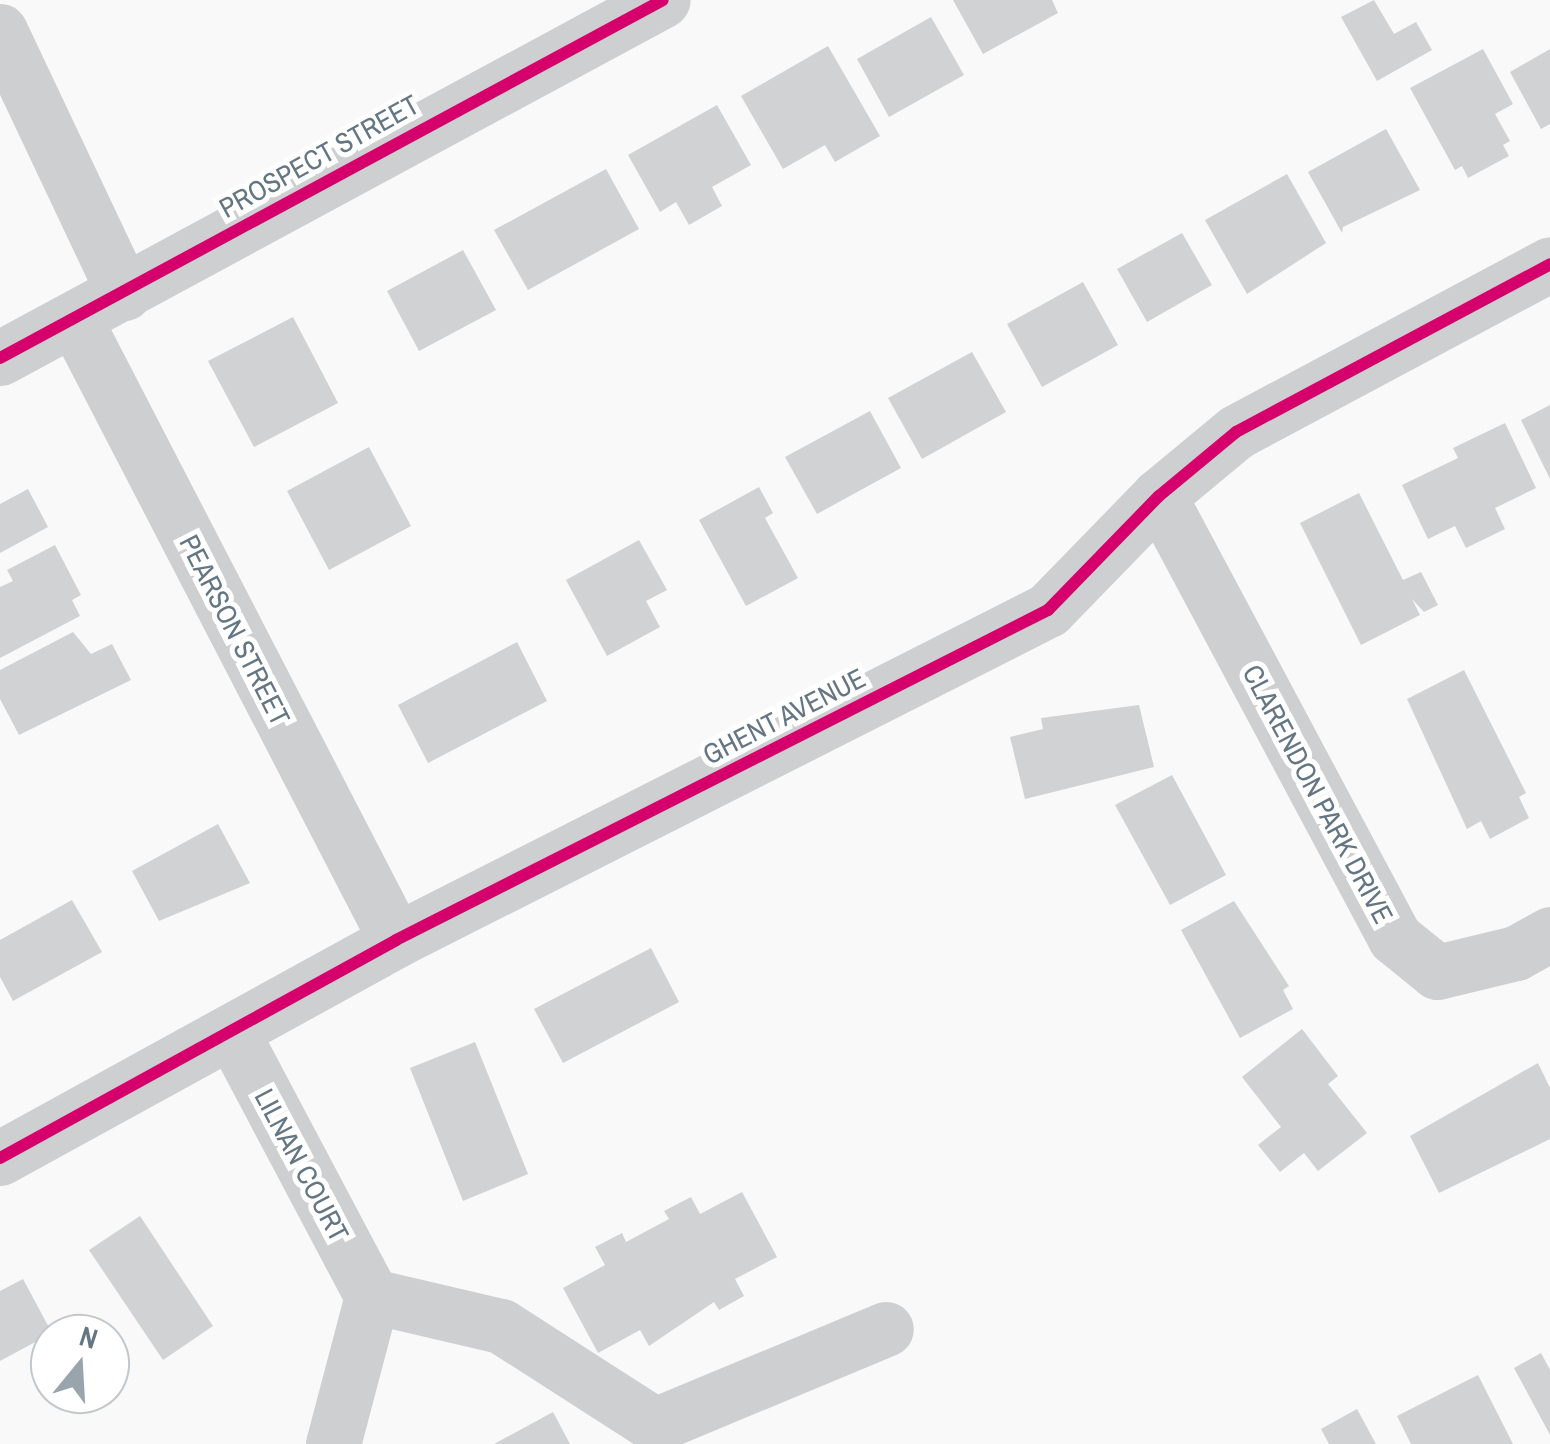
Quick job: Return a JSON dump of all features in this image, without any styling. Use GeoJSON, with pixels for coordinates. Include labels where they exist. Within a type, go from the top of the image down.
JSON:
{"type":"FeatureCollection","features":[{"type":"Feature","properties":{"kind":"street","name":"PROSPECT STREET"},"geometry":{"type":"LineString","coordinates":[[0,358],[663,0]]}},
{"type":"Feature","properties":{"kind":"street"},"geometry":{"type":"LineString","coordinates":[[0,31],[20,122],[124,292]]}},
{"type":"Feature","properties":{"kind":"street","name":"GHENT AVENUE"},"geometry":{"type":"LineString","coordinates":[[0,1158],[233,1034],[396,940],[1048,610],[1159,496],[1236,432],[1550,264]]}},
{"type":"Feature","properties":{"kind":"street","name":"PEARSON STREET"},"geometry":{"type":"LineString","coordinates":[[75,320],[396,940]]}},
{"type":"Feature","properties":{"kind":"street","name":"CLARENDON PARK DRIVE"},"geometry":{"type":"LineString","coordinates":[[1159,496],[1395,938],[1437,972],[1516,952],[1550,934]]}},
{"type":"Feature","properties":{"kind":"street","name":"LILNAN COURT"},"geometry":{"type":"LineString","coordinates":[[233,1034],[372,1296]]}},
{"type":"Feature","properties":{"kind":"street"},"geometry":{"type":"LineString","coordinates":[[333,1444],[372,1296],[501,1326],[655,1425],[886,1329]]}},
{"type":"Feature","properties":{"kind":"building"},"geometry":{"type":"Polygon","coordinates":[[[953,0],[1052,0],[1058,13],[983,54],[953,0]]]}},
{"type":"Feature","properties":{"kind":"building"},"geometry":{"type":"Polygon","coordinates":[[[1374,0],[1394,34],[1416,22],[1432,50],[1377,81],[1341,17],[1374,0]]]}},
{"type":"Feature","properties":{"kind":"building"},"geometry":{"type":"Polygon","coordinates":[[[931,17],[964,75],[889,117],[857,59],[931,17]]]}},
{"type":"Feature","properties":{"kind":"building"},"geometry":{"type":"Polygon","coordinates":[[[828,46],[880,136],[835,162],[825,145],[783,169],[741,96],[828,46]]]}},
{"type":"Feature","properties":{"kind":"building"},"geometry":{"type":"Polygon","coordinates":[[[1483,49],[1513,104],[1495,114],[1510,141],[1503,145],[1509,156],[1468,178],[1462,166],[1455,170],[1410,88],[1483,49]]]}},
{"type":"Feature","properties":{"kind":"building"},"geometry":{"type":"Polygon","coordinates":[[[1550,49],[1550,124],[1541,129],[1510,72],[1550,49]]]}},
{"type":"Feature","properties":{"kind":"building"},"geometry":{"type":"Polygon","coordinates":[[[717,105],[751,165],[712,187],[722,206],[689,225],[676,202],[660,212],[628,155],[717,105]]]}},
{"type":"Feature","properties":{"kind":"building"},"geometry":{"type":"Polygon","coordinates":[[[1386,129],[1420,190],[1343,227],[1342,233],[1308,172],[1386,129]]]}},
{"type":"Feature","properties":{"kind":"building"},"geometry":{"type":"Polygon","coordinates":[[[606,169],[639,229],[528,290],[494,230],[606,169]]]}},
{"type":"Feature","properties":{"kind":"building"},"geometry":{"type":"Polygon","coordinates":[[[1287,174],[1326,243],[1247,294],[1205,220],[1287,174]]]}},
{"type":"Feature","properties":{"kind":"building"},"geometry":{"type":"Polygon","coordinates":[[[1182,233],[1212,285],[1147,322],[1117,269],[1182,233]]]}},
{"type":"Feature","properties":{"kind":"building"},"geometry":{"type":"Polygon","coordinates":[[[463,250],[496,310],[419,351],[387,291],[463,250]]]}},
{"type":"Feature","properties":{"kind":"building"},"geometry":{"type":"Polygon","coordinates":[[[1083,282],[1118,345],[1042,387],[1007,324],[1083,282]]]}},
{"type":"Feature","properties":{"kind":"building"},"geometry":{"type":"Polygon","coordinates":[[[293,317],[338,403],[254,447],[208,361],[293,317]]]}},
{"type":"Feature","properties":{"kind":"building"},"geometry":{"type":"Polygon","coordinates":[[[972,352],[1006,412],[922,459],[888,398],[972,352]]]}},
{"type":"Feature","properties":{"kind":"building"},"geometry":{"type":"Polygon","coordinates":[[[1550,405],[1550,479],[1521,420],[1550,405]]]}},
{"type":"Feature","properties":{"kind":"building"},"geometry":{"type":"Polygon","coordinates":[[[870,411],[901,468],[817,514],[785,457],[870,411]]]}},
{"type":"Feature","properties":{"kind":"building"},"geometry":{"type":"Polygon","coordinates":[[[1505,423],[1536,488],[1495,508],[1505,529],[1466,548],[1455,526],[1428,539],[1402,485],[1458,458],[1453,448],[1505,423]]]}},
{"type":"Feature","properties":{"kind":"building"},"geometry":{"type":"Polygon","coordinates":[[[369,447],[411,526],[329,570],[287,491],[369,447]]]}},
{"type":"Feature","properties":{"kind":"building"},"geometry":{"type":"Polygon","coordinates":[[[759,487],[773,513],[765,518],[798,578],[746,606],[699,520],[759,487]]]}},
{"type":"Feature","properties":{"kind":"building"},"geometry":{"type":"Polygon","coordinates":[[[28,489],[48,527],[0,553],[0,504],[28,489]]]}},
{"type":"Feature","properties":{"kind":"building"},"geometry":{"type":"Polygon","coordinates":[[[1359,493],[1403,580],[1421,572],[1438,605],[1424,612],[1412,599],[1420,615],[1361,645],[1300,523],[1359,493]]]}},
{"type":"Feature","properties":{"kind":"building"},"geometry":{"type":"Polygon","coordinates":[[[639,540],[667,590],[646,601],[660,627],[607,656],[566,580],[639,540]]]}},
{"type":"Feature","properties":{"kind":"building"},"geometry":{"type":"Polygon","coordinates":[[[55,545],[81,595],[72,600],[80,616],[0,658],[0,587],[13,581],[7,570],[55,545]]]}},
{"type":"Feature","properties":{"kind":"building"},"geometry":{"type":"Polygon","coordinates":[[[73,632],[91,654],[112,644],[131,680],[19,735],[0,699],[0,670],[73,632]]]}},
{"type":"Feature","properties":{"kind":"building"},"geometry":{"type":"Polygon","coordinates":[[[517,642],[547,701],[428,763],[398,705],[517,642]]]}},
{"type":"Feature","properties":{"kind":"building"},"geometry":{"type":"Polygon","coordinates":[[[1464,670],[1526,793],[1519,797],[1529,818],[1490,839],[1481,821],[1467,829],[1407,699],[1464,670]]]}},
{"type":"Feature","properties":{"kind":"building"},"geometry":{"type":"Polygon","coordinates":[[[1139,705],[1154,767],[1025,799],[1010,737],[1043,729],[1041,718],[1139,705]]]}},
{"type":"Feature","properties":{"kind":"building"},"geometry":{"type":"Polygon","coordinates":[[[1172,775],[1226,875],[1170,905],[1115,805],[1172,775]]]}},
{"type":"Feature","properties":{"kind":"building"},"geometry":{"type":"Polygon","coordinates":[[[218,824],[250,883],[159,921],[132,871],[218,824]]]}},
{"type":"Feature","properties":{"kind":"building"},"geometry":{"type":"Polygon","coordinates":[[[72,900],[102,952],[13,1001],[0,977],[0,940],[72,900]]]}},
{"type":"Feature","properties":{"kind":"building"},"geometry":{"type":"Polygon","coordinates":[[[1234,901],[1289,986],[1283,990],[1293,1009],[1240,1038],[1181,930],[1234,901]]]}},
{"type":"Feature","properties":{"kind":"building"},"geometry":{"type":"Polygon","coordinates":[[[651,948],[679,1002],[563,1063],[534,1009],[651,948]]]}},
{"type":"Feature","properties":{"kind":"building"},"geometry":{"type":"Polygon","coordinates":[[[1302,1029],[1338,1076],[1328,1084],[1367,1133],[1318,1171],[1304,1153],[1280,1172],[1258,1145],[1281,1127],[1242,1077],[1302,1029]]]}},
{"type":"Feature","properties":{"kind":"building"},"geometry":{"type":"Polygon","coordinates":[[[475,1042],[528,1174],[463,1201],[410,1068],[475,1042]]]}},
{"type":"Feature","properties":{"kind":"building"},"geometry":{"type":"Polygon","coordinates":[[[1538,1063],[1550,1088],[1550,1139],[1439,1193],[1410,1136],[1538,1063]]]}},
{"type":"Feature","properties":{"kind":"building"},"geometry":{"type":"Polygon","coordinates":[[[742,1192],[777,1257],[735,1279],[744,1296],[719,1310],[714,1302],[649,1346],[640,1330],[598,1353],[563,1288],[605,1265],[595,1247],[622,1233],[626,1242],[669,1219],[664,1211],[691,1197],[700,1214],[742,1192]]]}},
{"type":"Feature","properties":{"kind":"building"},"geometry":{"type":"Polygon","coordinates":[[[140,1216],[213,1326],[163,1360],[89,1250],[140,1216]]]}},
{"type":"Feature","properties":{"kind":"building"},"geometry":{"type":"Polygon","coordinates":[[[23,1279],[42,1314],[30,1314],[30,1345],[0,1361],[0,1291],[23,1279]]]}},
{"type":"Feature","properties":{"kind":"building"},"geometry":{"type":"Polygon","coordinates":[[[1541,1353],[1550,1370],[1550,1435],[1514,1368],[1541,1353]]]}},
{"type":"Feature","properties":{"kind":"building"},"geometry":{"type":"Polygon","coordinates":[[[1478,1375],[1513,1444],[1411,1444],[1397,1416],[1478,1375]]]}},
{"type":"Feature","properties":{"kind":"building"},"geometry":{"type":"Polygon","coordinates":[[[1357,1409],[1376,1444],[1329,1444],[1321,1429],[1357,1409]]]}},
{"type":"Feature","properties":{"kind":"building"},"geometry":{"type":"Polygon","coordinates":[[[553,1412],[570,1444],[494,1444],[553,1412]]]}},
{"type":"Feature","properties":{"kind":"cycle path"},"geometry":{"type":"LineString","coordinates":[[0,358],[663,0]]}},
{"type":"Feature","properties":{"kind":"cycle path"},"geometry":{"type":"LineString","coordinates":[[0,1158],[396,940],[1048,610],[1159,496],[1236,432],[1550,264]]}}]}
